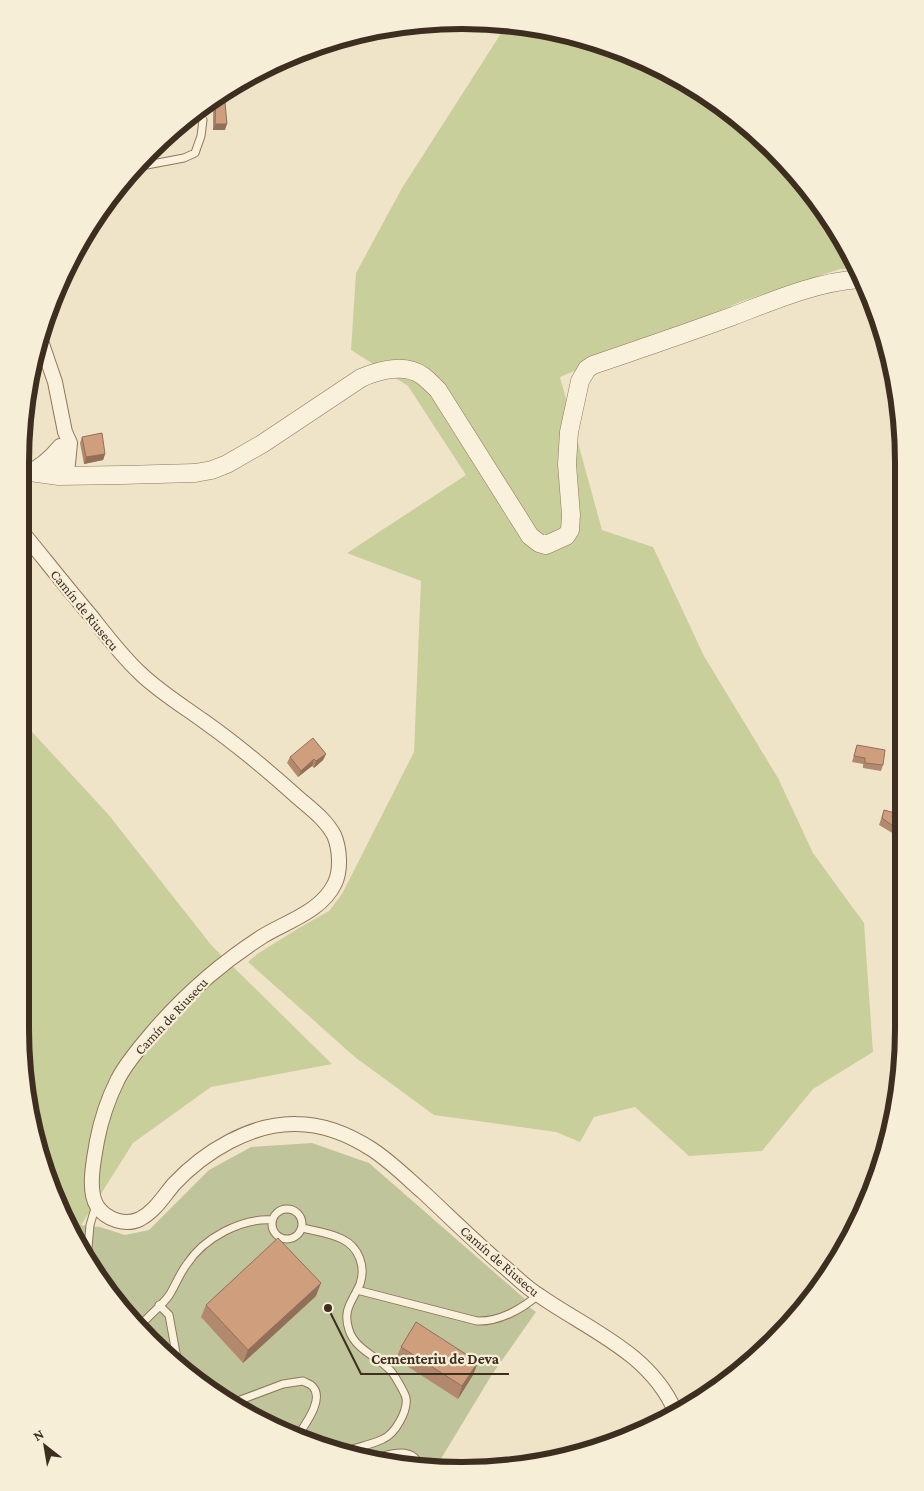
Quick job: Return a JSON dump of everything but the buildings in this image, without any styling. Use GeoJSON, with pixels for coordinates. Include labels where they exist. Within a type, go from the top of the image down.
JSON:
{"type":"FeatureCollection","features":[{"type":"Feature","properties":{"kind":"street"},"geometry":{"type":"LineString","coordinates":[[29,472],[59,476],[195,473],[212,470],[227,464],[262,444],[361,378],[374,372],[406,369],[422,375],[438,390],[530,536],[539,543],[546,545],[566,536],[570,530],[571,515],[567,464],[569,432],[580,381],[587,369],[593,365],[807,289],[832,282],[855,280]]}},
{"type":"Feature","properties":{"kind":"street"},"geometry":{"type":"LineString","coordinates":[[44,350],[55,382],[65,432],[70,443],[68,464],[59,476]]}},
{"type":"Feature","properties":{"kind":"street"},"geometry":{"type":"LineString","coordinates":[[59,476],[55,468],[65,432]]}},
{"type":"Feature","properties":{"kind":"street"},"geometry":{"type":"LineString","coordinates":[[29,471],[39,467],[60,446]]}},
{"type":"Feature","properties":{"kind":"street","name":"Camín de Riusecu"},"geometry":{"type":"LineString","coordinates":[[29,540],[123,656],[143,677],[228,739],[278,780],[323,820],[338,844],[339,862],[336,881],[324,900],[306,913],[232,956],[197,985],[160,1023],[119,1078],[106,1107],[99,1131],[92,1181],[96,1205],[106,1215],[118,1222],[135,1222],[153,1211],[177,1182],[201,1160],[238,1137],[267,1127],[292,1123],[319,1126],[350,1136],[399,1170],[503,1266],[538,1295],[642,1363],[659,1382],[674,1407]]}},
{"type":"Feature","properties":{"kind":"lane"},"geometry":{"type":"LineString","coordinates":[[147,165],[184,158],[194,153],[201,136],[203,120]]}},
{"type":"Feature","properties":{"kind":"lane"},"geometry":{"type":"LineString","coordinates":[[88,1248],[90,1225],[96,1205]]}},
{"type":"Feature","properties":{"kind":"lane"},"geometry":{"type":"LineString","coordinates":[[283,1209],[294,1210],[301,1217],[302,1228],[297,1236],[283,1239],[275,1234],[272,1220],[278,1211],[283,1209]]}},
{"type":"Feature","properties":{"kind":"lane"},"geometry":{"type":"LineString","coordinates":[[143,1322],[170,1294],[188,1262],[203,1246],[230,1229],[256,1220],[272,1220]]}},
{"type":"Feature","properties":{"kind":"lane"},"geometry":{"type":"LineString","coordinates":[[302,1228],[344,1239],[358,1253],[362,1264],[361,1282],[350,1301],[346,1314],[348,1329],[352,1338],[363,1349],[390,1369],[406,1397],[405,1407],[396,1428],[391,1434],[382,1440],[355,1448]]}},
{"type":"Feature","properties":{"kind":"lane"},"geometry":{"type":"LineString","coordinates":[[357,1290],[477,1321],[501,1318],[538,1295]]}},
{"type":"Feature","properties":{"kind":"lane"},"geometry":{"type":"LineString","coordinates":[[160,1305],[168,1315],[176,1355]]}},
{"type":"Feature","properties":{"kind":"lane"},"geometry":{"type":"LineString","coordinates":[[239,1400],[283,1384],[303,1381],[313,1387],[317,1396],[315,1407],[301,1431]]}},
{"type":"Feature","properties":{"kind":"lane"},"geometry":{"type":"LineString","coordinates":[[386,1456],[407,1453],[414,1456],[416,1460]]}},
{"type":"Feature","properties":{"kind":"green space"},"geometry":{"type":"Polygon","coordinates":[[[503,31],[547,37],[601,52],[654,73],[726,118],[748,136],[788,176],[822,221],[850,269],[840,269],[740,302],[560,377],[602,530],[653,547],[704,656],[778,778],[813,853],[864,923],[873,1052],[813,1089],[762,1151],[689,1156],[635,1107],[594,1117],[580,1142],[556,1132],[434,1115],[356,1058],[248,962],[257,954],[329,911],[342,894],[414,752],[421,581],[347,553],[466,475],[408,386],[351,350],[356,273],[402,188],[503,31]]]}},
{"type":"Feature","properties":{"kind":"green space"},"geometry":{"type":"Polygon","coordinates":[[[29,729],[108,814],[212,946],[332,1064],[211,1087],[133,1143],[78,1230],[52,1168],[37,1114],[32,1086],[29,1029],[29,729]]]}},
{"type":"Feature","properties":{"kind":"green space"},"geometry":{"type":"Polygon","coordinates":[[[312,1143],[369,1163],[525,1299],[522,1302],[536,1312],[491,1376],[440,1461],[405,1459],[377,1454],[323,1439],[270,1418],[221,1389],[176,1355],[136,1315],[102,1270],[78,1230],[79,1225],[100,1227],[125,1235],[149,1230],[209,1170],[251,1147],[312,1143]]]}},
{"type":"Feature","properties":{"kind":"place","name":"Cementeriu de Deva"},"geometry":{"type":"Point","coordinates":[328,1308]}}]}
